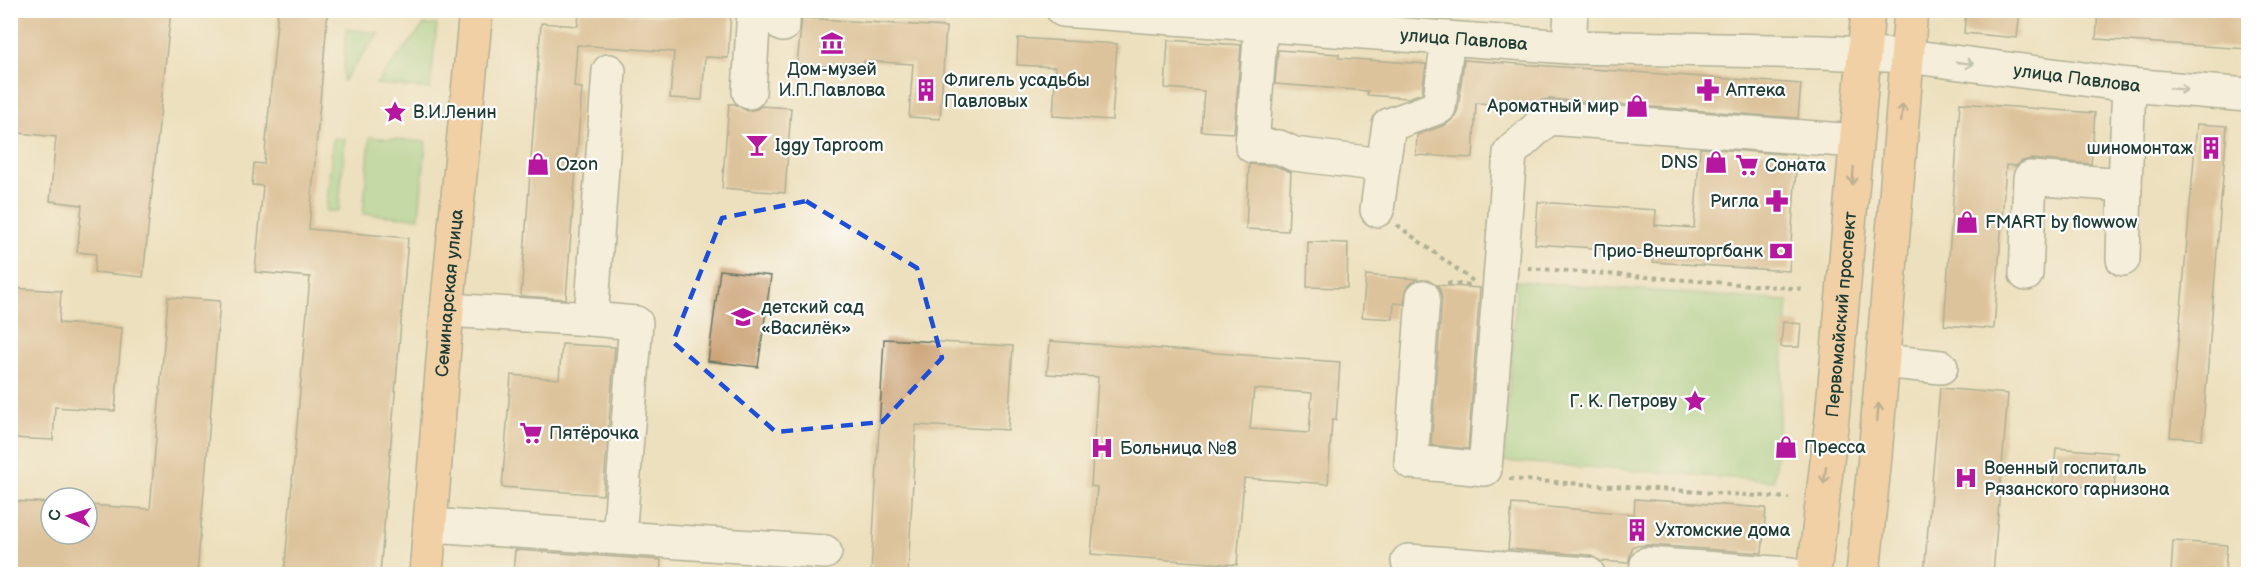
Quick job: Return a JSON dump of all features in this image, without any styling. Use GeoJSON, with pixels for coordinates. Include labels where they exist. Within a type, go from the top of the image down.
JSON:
{"type":"FeatureCollection","features":[{"type":"Feature","properties":{"kind":"main road","name":"Семинарская улица"},"geometry":{"type":"LineString","coordinates":[[426,574],[447,310],[476,10]]}},
{"type":"Feature","properties":{"kind":"main road","name":"Первомайский проспект"},"geometry":{"type":"LineString","coordinates":[[1814,574],[1832,418],[1868,10]]}},
{"type":"Feature","properties":{"kind":"main road"},"geometry":{"type":"LineString","coordinates":[[1863,574],[1911,10]]}},
{"type":"Feature","properties":{"kind":"street"},"geometry":{"type":"LineString","coordinates":[[748,92],[754,10]]}},
{"type":"Feature","properties":{"kind":"street","name":"улица Павлова"},"geometry":{"type":"LineString","coordinates":[[1063,10],[1159,14],[1261,24],[1569,46],[1865,55]]}},
{"type":"Feature","properties":{"kind":"street"},"geometry":{"type":"LineString","coordinates":[[1569,46],[1571,10]]}},
{"type":"Feature","properties":{"kind":"street"},"geometry":{"type":"LineString","coordinates":[[1261,24],[1252,146],[1279,147],[1294,154],[1383,165]]}},
{"type":"Feature","properties":{"kind":"street"},"geometry":{"type":"LineString","coordinates":[[1377,210],[1389,125],[1439,106],[1448,38]]}},
{"type":"Feature","properties":{"kind":"street"},"geometry":{"type":"LineString","coordinates":[[1865,55],[1907,56]]}},
{"type":"Feature","properties":{"kind":"street","name":"улица Павлова"},"geometry":{"type":"LineString","coordinates":[[1907,56],[2129,85],[2248,95]]}},
{"type":"Feature","properties":{"kind":"street"},"geometry":{"type":"LineString","coordinates":[[591,319],[609,71]]}},
{"type":"Feature","properties":{"kind":"street"},"geometry":{"type":"LineString","coordinates":[[2123,259],[2129,85]]}},
{"type":"Feature","properties":{"kind":"street"},"geometry":{"type":"LineString","coordinates":[[1430,290],[1411,462],[1485,469],[1510,153],[1548,118],[1856,141]]}},
{"type":"Feature","properties":{"kind":"street"},"geometry":{"type":"LineString","coordinates":[[2026,274],[2030,178],[2125,185]]}},
{"type":"Feature","properties":{"kind":"street"},"geometry":{"type":"LineString","coordinates":[[447,310],[636,323],[619,538]]}},
{"type":"Feature","properties":{"kind":"street"},"geometry":{"type":"LineString","coordinates":[[1882,361],[1941,367]]}},
{"type":"Feature","properties":{"kind":"street"},"geometry":{"type":"LineString","coordinates":[[430,525],[825,552]]}},
{"type":"Feature","properties":{"kind":"street"},"geometry":{"type":"LineString","coordinates":[[1408,561],[1588,574]]}},
{"type":"Feature","properties":{"kind":"street"},"geometry":{"type":"LineString","coordinates":[[1646,574],[1647,564],[1791,574]]}},
{"type":"Feature","properties":{"kind":"path"},"geometry":{"type":"LineString","coordinates":[[1377,210],[1480,286],[1430,290]]}},
{"type":"Feature","properties":{"kind":"path"},"geometry":{"type":"LineString","coordinates":[[1502,266],[1805,289]]}},
{"type":"Feature","properties":{"kind":"path"},"geometry":{"type":"LineString","coordinates":[[1485,469],[1506,479],[1789,498]]}},
{"type":"Feature","properties":{"kind":"highlighted area"},"geometry":{"type":"Polygon","coordinates":[[[806,201],[917,268],[942,358],[882,422],[776,432],[673,342],[722,218],[806,201]]]}},
{"type":"Feature","properties":{"kind":"green space"},"geometry":{"type":"Polygon","coordinates":[[[424,25],[437,25],[430,89],[376,84],[424,25]]]}},
{"type":"Feature","properties":{"kind":"green space"},"geometry":{"type":"Polygon","coordinates":[[[346,29],[379,33],[343,81],[346,29]]]}},
{"type":"Feature","properties":{"kind":"green space"},"geometry":{"type":"Polygon","coordinates":[[[370,137],[426,142],[419,218],[363,214],[370,137]]]}},
{"type":"Feature","properties":{"kind":"green space"},"geometry":{"type":"Polygon","coordinates":[[[333,138],[345,139],[339,211],[326,211],[333,138]]]}},
{"type":"Feature","properties":{"kind":"green space"},"geometry":{"type":"Polygon","coordinates":[[[1517,281],[1788,301],[1774,481],[1504,461],[1517,281]]]}},
{"type":"Feature","properties":{"kind":"building"},"geometry":{"type":"Polygon","coordinates":[[[10,10],[171,10],[143,277],[94,272],[96,254],[77,252],[82,205],[50,201],[56,137],[10,132],[10,10]]]}},
{"type":"Feature","properties":{"kind":"building"},"geometry":{"type":"Polygon","coordinates":[[[278,10],[328,10],[309,229],[408,238],[380,574],[284,574],[310,277],[255,272],[263,186],[252,185],[254,163],[264,164],[278,10]]]}},
{"type":"Feature","properties":{"kind":"building"},"geometry":{"type":"Polygon","coordinates":[[[579,10],[676,17],[677,10],[731,12],[728,58],[705,57],[702,100],[670,98],[674,52],[577,45],[574,87],[582,88],[566,299],[521,296],[541,23],[578,26],[579,10]]]}},
{"type":"Feature","properties":{"kind":"building"},"geometry":{"type":"Polygon","coordinates":[[[1966,10],[2020,10],[2017,38],[1964,33],[1966,10]]]}},
{"type":"Feature","properties":{"kind":"building"},"geometry":{"type":"Polygon","coordinates":[[[2098,10],[2248,10],[2248,49],[2096,39],[2098,10]]]}},
{"type":"Feature","properties":{"kind":"building"},"geometry":{"type":"Polygon","coordinates":[[[802,18],[946,27],[940,119],[909,117],[913,64],[864,61],[864,69],[797,64],[802,18]]]}},
{"type":"Feature","properties":{"kind":"building"},"geometry":{"type":"Polygon","coordinates":[[[1018,38],[1117,44],[1112,120],[1053,116],[1056,67],[1017,65],[1018,38]]]}},
{"type":"Feature","properties":{"kind":"building"},"geometry":{"type":"Polygon","coordinates":[[[1168,40],[1241,45],[1234,133],[1201,131],[1204,91],[1165,88],[1168,40]]]}},
{"type":"Feature","properties":{"kind":"building"},"geometry":{"type":"Polygon","coordinates":[[[1278,50],[1339,54],[1339,58],[1426,64],[1422,93],[1408,98],[1367,95],[1368,91],[1275,84],[1278,50]]]}},
{"type":"Feature","properties":{"kind":"building"},"geometry":{"type":"Polygon","coordinates":[[[1464,60],[1801,84],[1798,118],[1549,99],[1541,100],[1534,106],[1476,103],[1473,158],[1416,155],[1417,135],[1445,125],[1454,118],[1458,109],[1464,60]]]}},
{"type":"Feature","properties":{"kind":"building"},"geometry":{"type":"Polygon","coordinates":[[[1960,103],[2095,113],[2091,164],[2031,159],[2022,161],[2016,166],[2006,165],[1994,329],[1944,325],[1960,103]]]}},
{"type":"Feature","properties":{"kind":"building"},"geometry":{"type":"Polygon","coordinates":[[[729,104],[735,104],[747,111],[761,106],[791,108],[785,193],[722,188],[729,104]]]}},
{"type":"Feature","properties":{"kind":"building"},"geometry":{"type":"Polygon","coordinates":[[[2197,124],[2227,126],[2202,439],[2170,437],[2197,124]]]}},
{"type":"Feature","properties":{"kind":"building"},"geometry":{"type":"Polygon","coordinates":[[[1700,148],[1797,155],[1789,271],[1653,262],[1653,252],[1535,244],[1538,202],[1656,210],[1655,225],[1694,228],[1700,148]]]}},
{"type":"Feature","properties":{"kind":"building"},"geometry":{"type":"Polygon","coordinates":[[[1249,164],[1275,166],[1291,172],[1288,231],[1246,229],[1249,164]]]}},
{"type":"Feature","properties":{"kind":"building"},"geometry":{"type":"Polygon","coordinates":[[[1308,242],[1348,243],[1347,288],[1307,287],[1308,242]]]}},
{"type":"Feature","properties":{"kind":"building"},"geometry":{"type":"Polygon","coordinates":[[[720,270],[771,276],[758,367],[708,361],[720,270]]]}},
{"type":"Feature","properties":{"kind":"building"},"geometry":{"type":"Polygon","coordinates":[[[1366,275],[1417,279],[1407,287],[1404,304],[1394,303],[1393,319],[1362,317],[1366,275]]]}},
{"type":"Feature","properties":{"kind":"building"},"geometry":{"type":"Polygon","coordinates":[[[1437,285],[1480,288],[1468,449],[1431,445],[1442,298],[1437,285]]]}},
{"type":"Feature","properties":{"kind":"building"},"geometry":{"type":"Polygon","coordinates":[[[10,288],[61,291],[59,323],[122,328],[115,411],[55,407],[53,440],[10,438],[10,288]]]}},
{"type":"Feature","properties":{"kind":"building"},"geometry":{"type":"Polygon","coordinates":[[[168,297],[220,301],[197,574],[10,574],[10,501],[39,502],[39,546],[99,546],[99,506],[150,509],[168,297]]]}},
{"type":"Feature","properties":{"kind":"building"},"geometry":{"type":"Polygon","coordinates":[[[1783,322],[1801,324],[1799,347],[1781,347],[1783,322]]]}},
{"type":"Feature","properties":{"kind":"building"},"geometry":{"type":"Polygon","coordinates":[[[884,339],[1013,346],[1008,430],[916,425],[908,574],[871,574],[884,339]]]}},
{"type":"Feature","properties":{"kind":"building"},"geometry":{"type":"Polygon","coordinates":[[[1050,341],[1340,362],[1336,420],[1332,420],[1328,484],[1244,478],[1237,565],[1091,554],[1097,487],[1091,486],[1098,377],[1047,374],[1050,341]],[[1254,389],[1250,429],[1309,433],[1312,393],[1254,389]]]}},
{"type":"Feature","properties":{"kind":"building"},"geometry":{"type":"Polygon","coordinates":[[[562,344],[615,347],[603,495],[502,487],[511,375],[559,379],[562,344]]]}},
{"type":"Feature","properties":{"kind":"building","name":"Военный госпиталь Рязанского гарнизона"},"geometry":{"type":"Polygon","coordinates":[[[1940,388],[2008,394],[1993,574],[1924,574],[1940,388]]]}},
{"type":"Feature","properties":{"kind":"building"},"geometry":{"type":"Polygon","coordinates":[[[2056,448],[2117,453],[2114,489],[2053,484],[2056,448]]]}},
{"type":"Feature","properties":{"kind":"building","name":"Ухтомские дома"},"geometry":{"type":"Polygon","coordinates":[[[1635,499],[1766,508],[1762,553],[1648,545],[1633,546],[1628,563],[1600,561],[1589,555],[1508,549],[1512,504],[1634,514],[1635,499]]]}},
{"type":"Feature","properties":{"kind":"building"},"geometry":{"type":"Polygon","coordinates":[[[2173,541],[2227,545],[2225,571],[2209,570],[2209,574],[2171,574],[2173,541]]]}},
{"type":"Feature","properties":{"kind":"building"},"geometry":{"type":"Polygon","coordinates":[[[515,550],[661,560],[660,574],[513,574],[515,550]]]}},
{"type":"Feature","properties":{"kind":"place","name":"Дом-музей И.П.Павлова"},"geometry":{"type":"Point","coordinates":[832,43]}},
{"type":"Feature","properties":{"kind":"place","name":"Флигель усадьбы Павловых"},"geometry":{"type":"Point","coordinates":[926,90]}},
{"type":"Feature","properties":{"kind":"place","name":"Аптека"},"geometry":{"type":"Point","coordinates":[1708,90]}},
{"type":"Feature","properties":{"kind":"place","name":"Ароматный мир"},"geometry":{"type":"Point","coordinates":[1637,106]}},
{"type":"Feature","properties":{"kind":"place","name":"В.И.Ленин"},"geometry":{"type":"Point","coordinates":[395,112]}},
{"type":"Feature","properties":{"kind":"place","name":"Iggy Taproom"},"geometry":{"type":"Point","coordinates":[757,145]}},
{"type":"Feature","properties":{"kind":"place","name":"шиномонтаж"},"geometry":{"type":"Point","coordinates":[2211,148]}},
{"type":"Feature","properties":{"kind":"place","name":"DNS"},"geometry":{"type":"Point","coordinates":[1716,162]}},
{"type":"Feature","properties":{"kind":"place","name":"Ozon"},"geometry":{"type":"Point","coordinates":[538,164]}},
{"type":"Feature","properties":{"kind":"place","name":"Соната"},"geometry":{"type":"Point","coordinates":[1747,165]}},
{"type":"Feature","properties":{"kind":"place","name":"Ригла"},"geometry":{"type":"Point","coordinates":[1777,201]}},
{"type":"Feature","properties":{"kind":"place","name":"FMART by flowwow"},"geometry":{"type":"Point","coordinates":[1967,222]}},
{"type":"Feature","properties":{"kind":"place","name":"Прио-Внешторгбанк"},"geometry":{"type":"Point","coordinates":[1781,251]}},
{"type":"Feature","properties":{"kind":"place","name":"детский сад «Василёк»"},"geometry":{"type":"Point","coordinates":[743,317]}},
{"type":"Feature","properties":{"kind":"place","name":"Г. К. Петрову"},"geometry":{"type":"Point","coordinates":[1695,401]}},
{"type":"Feature","properties":{"kind":"place","name":"Пятёрочка"},"geometry":{"type":"Point","coordinates":[531,433]}},
{"type":"Feature","properties":{"kind":"place","name":"Пресса"},"geometry":{"type":"Point","coordinates":[1786,447]}},
{"type":"Feature","properties":{"kind":"place","name":"Больница №8"},"geometry":{"type":"Point","coordinates":[1102,448]}},
{"type":"Feature","properties":{"kind":"place","name":"Военный госпиталь Рязанского гарнизона"},"geometry":{"type":"Point","coordinates":[1966,478]}},
{"type":"Feature","properties":{"kind":"place","name":"Ухтомские дома"},"geometry":{"type":"Point","coordinates":[1637,530]}}]}
